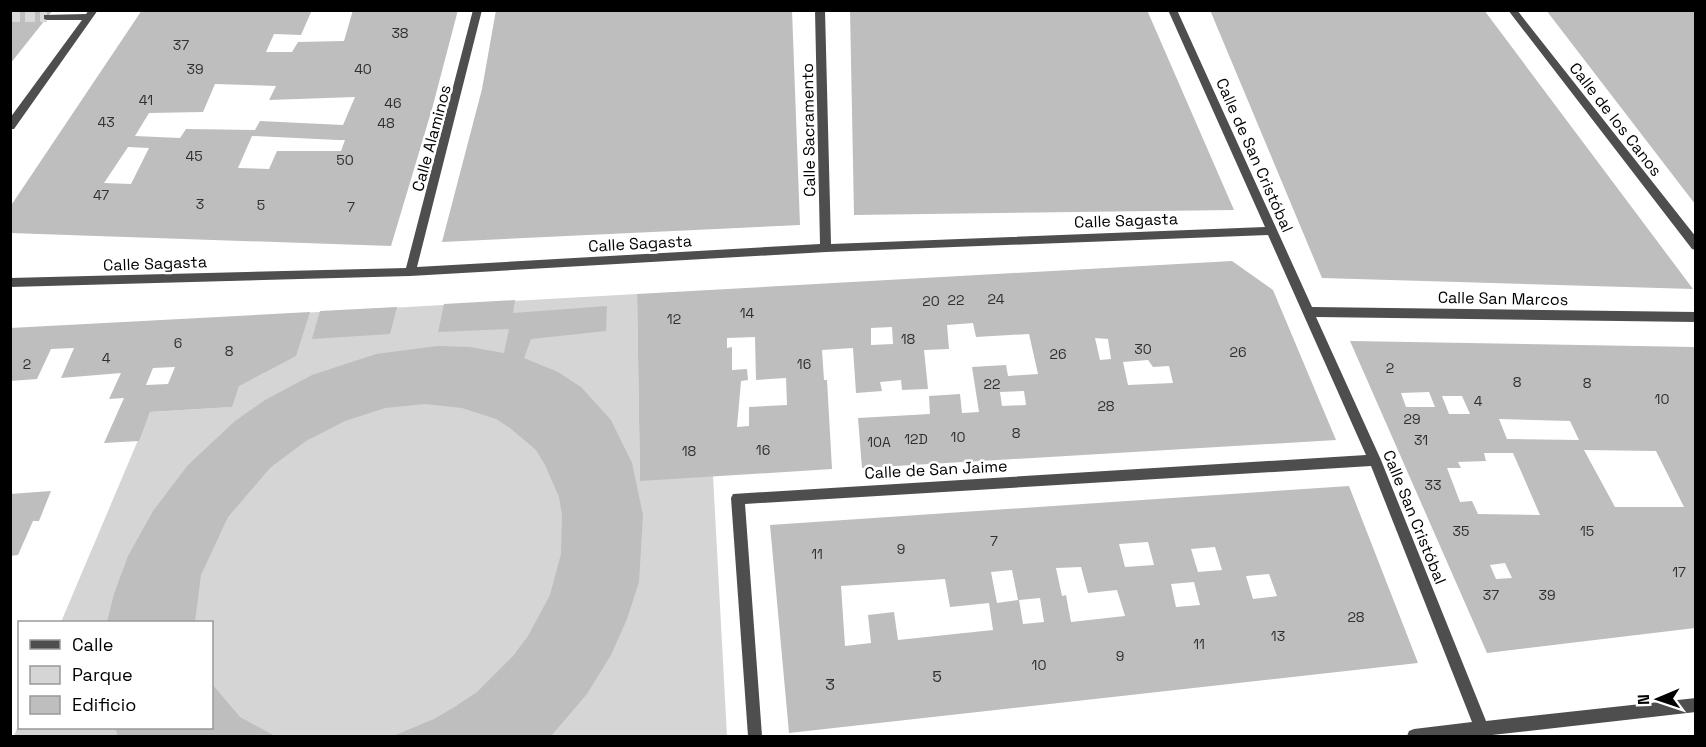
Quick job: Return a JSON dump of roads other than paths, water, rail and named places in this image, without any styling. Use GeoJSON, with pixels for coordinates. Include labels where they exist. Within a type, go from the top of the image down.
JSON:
{"type":"FeatureCollection","features":[{"type":"Feature","properties":{"kind":"street","name":"Calle Alaminos"},"geometry":{"type":"LineString","coordinates":[[410,272],[478,10]]}},
{"type":"Feature","properties":{"kind":"street","name":"Calle Sacramento"},"geometry":{"type":"LineString","coordinates":[[820,10],[826,248]]}},
{"type":"Feature","properties":{"kind":"street","name":"Calle de San Cristóbal"},"geometry":{"type":"LineString","coordinates":[[1172,10],[1271,231],[1310,312]]}},
{"type":"Feature","properties":{"kind":"street","name":"Calle de los Canos"},"geometry":{"type":"LineString","coordinates":[[1512,10],[1695,246]]}},
{"type":"Feature","properties":{"kind":"street"},"geometry":{"type":"LineString","coordinates":[[47,17],[92,14]]}},
{"type":"Feature","properties":{"kind":"street"},"geometry":{"type":"LineString","coordinates":[[10,126],[92,14]]}},
{"type":"Feature","properties":{"kind":"street","name":"Calle Sagasta"},"geometry":{"type":"LineString","coordinates":[[10,283],[410,272],[826,248],[1271,231]]}},
{"type":"Feature","properties":{"kind":"street","name":"Calle San Marcos"},"geometry":{"type":"LineString","coordinates":[[1310,312],[1695,317]]}},
{"type":"Feature","properties":{"kind":"street","name":"Calle San Cristóbal"},"geometry":{"type":"LineString","coordinates":[[1310,312],[1375,460],[1484,733]]}},
{"type":"Feature","properties":{"kind":"street","name":"Calle de San Jaime"},"geometry":{"type":"LineString","coordinates":[[755,736],[738,498],[1375,460]]}},
{"type":"Feature","properties":{"kind":"street"},"geometry":{"type":"LineString","coordinates":[[1414,736],[1484,733],[1695,705]]}},
{"type":"Feature","properties":{"kind":"tunnel"},"geometry":{"type":"LineString","coordinates":[[10,17],[47,17]]}}]}
